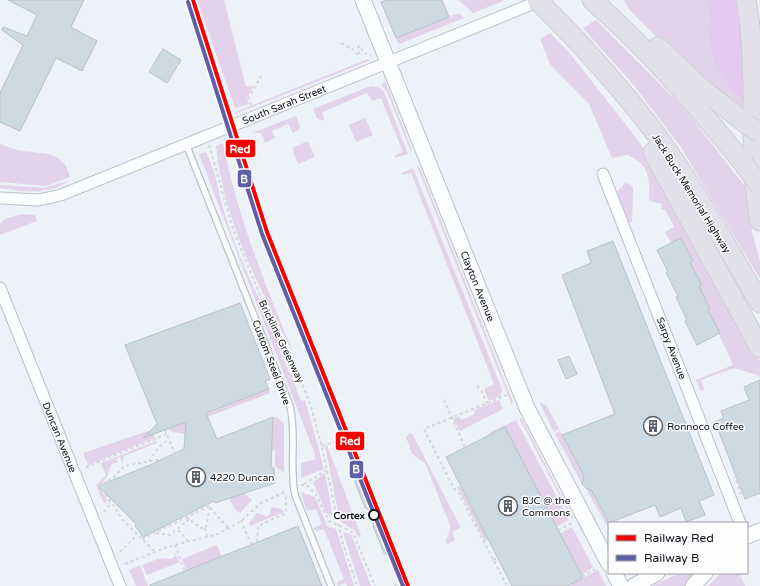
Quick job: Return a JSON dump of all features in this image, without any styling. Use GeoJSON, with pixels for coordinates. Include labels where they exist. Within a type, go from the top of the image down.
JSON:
{"type":"FeatureCollection","features":[{"type":"Feature","properties":{"kind":"highway","name":"Jack Buck Memorial Highway"},"geometry":{"type":"LineString","coordinates":[[537,0],[609,76],[658,138],[680,171],[760,303]]}},
{"type":"Feature","properties":{"kind":"highway"},"geometry":{"type":"LineString","coordinates":[[746,0],[752,30],[757,73],[755,153],[760,221]]}},
{"type":"Feature","properties":{"kind":"highway"},"geometry":{"type":"LineString","coordinates":[[605,12],[652,43],[700,87],[752,128]]}},
{"type":"Feature","properties":{"kind":"highway"},"geometry":{"type":"LineString","coordinates":[[605,12],[684,92],[743,163],[760,186]]}},
{"type":"Feature","properties":{"kind":"highway"},"geometry":{"type":"LineString","coordinates":[[609,76],[679,196],[760,348]]}},
{"type":"Feature","properties":{"kind":"street","name":"Clayton Avenue"},"geometry":{"type":"LineString","coordinates":[[363,0],[527,408],[602,567]]}},
{"type":"Feature","properties":{"kind":"street","name":"South Sarah Street"},"geometry":{"type":"LineString","coordinates":[[6,199],[39,200],[61,195],[543,0]]}},
{"type":"Feature","properties":{"kind":"street","name":"Sarpy Avenue"},"geometry":{"type":"LineString","coordinates":[[603,174],[740,522]]}},
{"type":"Feature","properties":{"kind":"street"},"geometry":{"type":"LineString","coordinates":[[0,207],[6,199]]}},
{"type":"Feature","properties":{"kind":"street","name":"Duncan Avenue"},"geometry":{"type":"LineString","coordinates":[[0,288],[120,586]]}},
{"type":"Feature","properties":{"kind":"street"},"geometry":{"type":"LineString","coordinates":[[748,536],[760,531]]}},
{"type":"Feature","properties":{"kind":"street"},"geometry":{"type":"LineString","coordinates":[[615,574],[621,586]]}},
{"type":"Feature","properties":{"kind":"street"},"geometry":{"type":"LineString","coordinates":[[634,586],[655,574]]}},
{"type":"Feature","properties":{"kind":"street"},"geometry":{"type":"LineString","coordinates":[[693,586],[704,574]]}},
{"type":"Feature","properties":{"kind":"lane","name":"Custom Steel Drive"},"geometry":{"type":"LineString","coordinates":[[186,144],[290,406],[294,429],[293,482],[295,494],[331,586]]}},
{"type":"Feature","properties":{"kind":"path"},"geometry":{"type":"LineString","coordinates":[[341,43],[354,50],[358,55],[360,55],[358,47],[360,46],[364,53],[371,56]]}},
{"type":"Feature","properties":{"kind":"path"},"geometry":{"type":"LineString","coordinates":[[251,105],[249,98],[261,76]]}},
{"type":"Feature","properties":{"kind":"path","name":"Brickline Greenway"},"geometry":{"type":"LineString","coordinates":[[209,145],[233,229],[262,300],[300,376],[322,446],[338,525],[357,586]]}},
{"type":"Feature","properties":{"kind":"path"},"geometry":{"type":"LineString","coordinates":[[477,386],[482,391],[487,403]]}},
{"type":"Feature","properties":{"kind":"path"},"geometry":{"type":"LineString","coordinates":[[507,395],[425,427],[424,431],[507,586]]}},
{"type":"Feature","properties":{"kind":"path"},"geometry":{"type":"LineString","coordinates":[[444,400],[450,417],[465,448]]}},
{"type":"Feature","properties":{"kind":"path"},"geometry":{"type":"LineString","coordinates":[[154,552],[120,517],[112,503],[100,489],[100,485],[113,478],[124,466],[175,455],[165,430]]}},
{"type":"Feature","properties":{"kind":"path"},"geometry":{"type":"LineString","coordinates":[[86,467],[167,434]]}},
{"type":"Feature","properties":{"kind":"path"},"geometry":{"type":"LineString","coordinates":[[149,461],[158,448],[169,439]]}},
{"type":"Feature","properties":{"kind":"path"},"geometry":{"type":"LineString","coordinates":[[322,446],[334,442],[345,445]]}},
{"type":"Feature","properties":{"kind":"path"},"geometry":{"type":"LineString","coordinates":[[327,470],[302,485],[314,491],[329,521],[353,533],[375,586]]}},
{"type":"Feature","properties":{"kind":"path"},"geometry":{"type":"LineString","coordinates":[[736,475],[735,476],[742,494],[740,495]]}},
{"type":"Feature","properties":{"kind":"path"},"geometry":{"type":"LineString","coordinates":[[125,564],[154,552],[207,537],[228,528],[241,520],[256,506],[287,491],[286,513],[258,526],[257,540],[251,544],[241,520]]}},
{"type":"Feature","properties":{"kind":"path"},"geometry":{"type":"LineString","coordinates":[[104,512],[112,503]]}},
{"type":"Feature","properties":{"kind":"path"},"geometry":{"type":"LineString","coordinates":[[206,503],[228,528]]}},
{"type":"Feature","properties":{"kind":"path"},"geometry":{"type":"LineString","coordinates":[[142,539],[209,506]]}},
{"type":"Feature","properties":{"kind":"path"},"geometry":{"type":"LineString","coordinates":[[207,537],[205,528],[208,525],[209,506]]}},
{"type":"Feature","properties":{"kind":"path"},"geometry":{"type":"LineString","coordinates":[[186,517],[205,528]]}},
{"type":"Feature","properties":{"kind":"path"},"geometry":{"type":"LineString","coordinates":[[155,532],[166,536],[178,530],[189,519]]}},
{"type":"Feature","properties":{"kind":"path"},"geometry":{"type":"LineString","coordinates":[[558,530],[572,523]]}},
{"type":"Feature","properties":{"kind":"path"},"geometry":{"type":"LineString","coordinates":[[178,530],[189,542]]}},
{"type":"Feature","properties":{"kind":"path"},"geometry":{"type":"LineString","coordinates":[[120,552],[137,535]]}},
{"type":"Feature","properties":{"kind":"path"},"geometry":{"type":"LineString","coordinates":[[175,545],[185,571]]}},
{"type":"Feature","properties":{"kind":"path"},"geometry":{"type":"LineString","coordinates":[[493,560],[497,558]]}},
{"type":"Feature","properties":{"kind":"path"},"geometry":{"type":"LineString","coordinates":[[391,559],[401,582],[392,586]]}},
{"type":"Feature","properties":{"kind":"path"},"geometry":{"type":"LineString","coordinates":[[582,576],[602,567]]}},
{"type":"Feature","properties":{"kind":"shaded area"},"geometry":{"type":"Polygon","coordinates":[[[197,0],[224,0],[246,87],[254,85],[247,98],[249,104],[235,108],[197,0]]]}},
{"type":"Feature","properties":{"kind":"shaded area"},"geometry":{"type":"Polygon","coordinates":[[[458,0],[503,0],[503,1],[473,13],[458,0]]]}},
{"type":"Feature","properties":{"kind":"shaded area"},"geometry":{"type":"Polygon","coordinates":[[[624,0],[708,0],[708,21],[747,103],[746,115],[695,76],[628,8],[624,0]]]}},
{"type":"Feature","properties":{"kind":"shaded area"},"geometry":{"type":"Polygon","coordinates":[[[708,0],[739,0],[747,103],[734,91],[718,68],[714,57],[709,31],[708,0]]]}},
{"type":"Feature","properties":{"kind":"shaded area"},"geometry":{"type":"Polygon","coordinates":[[[459,13],[464,18],[399,44],[396,38],[459,13]]]}},
{"type":"Feature","properties":{"kind":"shaded area"},"geometry":{"type":"Polygon","coordinates":[[[596,20],[683,107],[747,189],[752,232],[760,261],[760,279],[680,146],[636,88],[583,28],[596,20]]]}},
{"type":"Feature","properties":{"kind":"shaded area"},"geometry":{"type":"Polygon","coordinates":[[[550,33],[567,50],[631,131],[651,159],[760,362],[760,376],[734,368],[701,380],[704,389],[701,391],[700,390],[696,380],[733,365],[708,310],[710,308],[690,263],[693,261],[681,238],[671,243],[665,232],[674,227],[665,209],[661,210],[662,204],[649,201],[649,180],[644,168],[635,158],[627,155],[612,158],[589,104],[550,64],[540,39],[550,33]]]}},
{"type":"Feature","properties":{"kind":"shaded area"},"geometry":{"type":"Polygon","coordinates":[[[368,59],[369,61],[235,114],[235,112],[368,59]]]}},
{"type":"Feature","properties":{"kind":"shaded area"},"geometry":{"type":"Polygon","coordinates":[[[385,81],[412,150],[411,152],[387,92],[381,85],[385,81]]]}},
{"type":"Feature","properties":{"kind":"shaded area"},"geometry":{"type":"Polygon","coordinates":[[[371,86],[379,87],[384,92],[408,154],[395,158],[395,155],[403,152],[381,98],[372,101],[367,93],[322,112],[324,118],[323,121],[317,118],[313,109],[371,86]]]}},
{"type":"Feature","properties":{"kind":"shaded area"},"geometry":{"type":"Polygon","coordinates":[[[296,116],[300,126],[298,130],[293,133],[288,124],[272,131],[275,138],[265,143],[261,133],[252,133],[296,116]]]}},
{"type":"Feature","properties":{"kind":"shaded area"},"geometry":{"type":"Polygon","coordinates":[[[365,118],[373,135],[356,142],[349,125],[365,118]]]}},
{"type":"Feature","properties":{"kind":"shaded area"},"geometry":{"type":"Polygon","coordinates":[[[308,141],[315,157],[298,164],[292,148],[308,141]]]}},
{"type":"Feature","properties":{"kind":"shaded area"},"geometry":{"type":"Polygon","coordinates":[[[223,143],[244,223],[262,275],[293,352],[256,278],[234,226],[226,200],[216,146],[223,143]]]}},
{"type":"Feature","properties":{"kind":"shaded area"},"geometry":{"type":"Polygon","coordinates":[[[0,144],[16,150],[49,154],[56,157],[62,161],[67,168],[70,177],[46,186],[0,182],[0,144]]]}},
{"type":"Feature","properties":{"kind":"shaded area"},"geometry":{"type":"Polygon","coordinates":[[[206,152],[213,169],[224,213],[239,254],[260,302],[284,349],[280,351],[290,374],[295,372],[296,376],[292,378],[301,401],[305,400],[324,469],[301,478],[301,463],[316,459],[314,452],[199,154],[206,152]]]}},
{"type":"Feature","properties":{"kind":"shaded area"},"geometry":{"type":"Polygon","coordinates":[[[417,166],[420,168],[513,402],[512,405],[417,166]]]}},
{"type":"Feature","properties":{"kind":"shaded area"},"geometry":{"type":"Polygon","coordinates":[[[413,168],[502,389],[500,396],[489,401],[484,389],[494,384],[411,173],[401,175],[402,173],[413,168]]]}},
{"type":"Feature","properties":{"kind":"shaded area"},"geometry":{"type":"Polygon","coordinates":[[[68,181],[61,186],[44,191],[26,191],[0,188],[0,185],[44,188],[68,181]]]}},
{"type":"Feature","properties":{"kind":"shaded area"},"geometry":{"type":"Polygon","coordinates":[[[625,183],[630,184],[633,188],[632,222],[629,222],[618,195],[618,191],[625,183]]]}},
{"type":"Feature","properties":{"kind":"shaded area"},"geometry":{"type":"Polygon","coordinates":[[[21,214],[35,215],[37,221],[0,235],[0,224],[5,219],[21,214]]]}},
{"type":"Feature","properties":{"kind":"shaded area"},"geometry":{"type":"Polygon","coordinates":[[[269,389],[270,393],[268,394],[186,425],[185,434],[173,432],[168,429],[269,389]]]}},
{"type":"Feature","properties":{"kind":"shaded area"},"geometry":{"type":"Polygon","coordinates":[[[499,400],[503,409],[460,431],[453,419],[459,417],[461,420],[475,414],[474,410],[499,400]]]}},
{"type":"Feature","properties":{"kind":"shaded area"},"geometry":{"type":"Polygon","coordinates":[[[539,401],[547,406],[559,429],[554,432],[539,401]]]}},
{"type":"Feature","properties":{"kind":"shaded area"},"geometry":{"type":"Polygon","coordinates":[[[277,417],[284,424],[284,473],[275,466],[275,450],[272,451],[273,419],[270,418],[277,417]]]}},
{"type":"Feature","properties":{"kind":"shaded area"},"geometry":{"type":"Polygon","coordinates":[[[519,418],[522,419],[573,518],[572,519],[519,418]]]}},
{"type":"Feature","properties":{"kind":"shaded area"},"geometry":{"type":"Polygon","coordinates":[[[516,420],[569,520],[556,527],[505,427],[490,435],[489,433],[516,420]]]}},
{"type":"Feature","properties":{"kind":"shaded area"},"geometry":{"type":"Polygon","coordinates":[[[151,430],[154,434],[154,438],[88,465],[83,453],[151,430]]]}},
{"type":"Feature","properties":{"kind":"shaded area"},"geometry":{"type":"Polygon","coordinates":[[[560,431],[586,479],[582,484],[555,434],[560,431]]]}},
{"type":"Feature","properties":{"kind":"shaded area"},"geometry":{"type":"Polygon","coordinates":[[[410,433],[413,435],[460,526],[460,528],[452,532],[455,540],[447,544],[446,541],[450,530],[450,525],[425,463],[412,454],[406,437],[410,433]]]}},
{"type":"Feature","properties":{"kind":"shaded area"},"geometry":{"type":"Polygon","coordinates":[[[156,441],[157,443],[124,456],[123,463],[119,457],[116,459],[118,463],[113,463],[111,465],[107,477],[99,486],[107,500],[104,504],[96,485],[106,475],[101,463],[156,441]]]}},
{"type":"Feature","properties":{"kind":"shaded area"},"geometry":{"type":"Polygon","coordinates":[[[327,445],[361,536],[358,537],[355,531],[340,521],[325,446],[327,445]]]}},
{"type":"Feature","properties":{"kind":"shaded area"},"geometry":{"type":"Polygon","coordinates":[[[325,473],[333,517],[326,513],[313,482],[325,473]]]}},
{"type":"Feature","properties":{"kind":"shaded area"},"geometry":{"type":"Polygon","coordinates":[[[460,486],[488,539],[485,541],[457,487],[460,486]]]}},
{"type":"Feature","properties":{"kind":"shaded area"},"geometry":{"type":"Polygon","coordinates":[[[590,486],[608,523],[606,524],[585,487],[590,486]]]}},
{"type":"Feature","properties":{"kind":"shaded area"},"geometry":{"type":"Polygon","coordinates":[[[301,492],[315,497],[327,526],[336,529],[354,586],[347,586],[346,583],[338,586],[337,582],[344,579],[324,529],[316,531],[314,528],[322,524],[316,509],[307,511],[301,492]]]}},
{"type":"Feature","properties":{"kind":"shaded area"},"geometry":{"type":"Polygon","coordinates":[[[244,493],[252,500],[240,513],[235,509],[229,498],[244,493]]]}},
{"type":"Feature","properties":{"kind":"shaded area"},"geometry":{"type":"Polygon","coordinates":[[[272,507],[282,509],[284,512],[250,526],[249,523],[257,513],[268,517],[272,507]]]}},
{"type":"Feature","properties":{"kind":"shaded area"},"geometry":{"type":"Polygon","coordinates":[[[572,527],[593,567],[581,575],[560,534],[572,527]]]}},
{"type":"Feature","properties":{"kind":"shaded area"},"geometry":{"type":"Polygon","coordinates":[[[343,532],[351,534],[371,586],[360,586],[343,532]]]}},
{"type":"Feature","properties":{"kind":"shaded area"},"geometry":{"type":"Polygon","coordinates":[[[217,545],[222,557],[187,571],[182,559],[217,545]]]}},
{"type":"Feature","properties":{"kind":"shaded area"},"geometry":{"type":"Polygon","coordinates":[[[174,552],[180,562],[147,575],[142,565],[160,558],[171,559],[175,556],[174,552]]]}},
{"type":"Feature","properties":{"kind":"shaded area"},"geometry":{"type":"Polygon","coordinates":[[[140,565],[148,586],[136,586],[129,570],[140,565]]]}},
{"type":"Feature","properties":{"kind":"shaded area"},"geometry":{"type":"Polygon","coordinates":[[[598,570],[606,586],[567,586],[598,570]]]}},
{"type":"Feature","properties":{"kind":"shaded area"},"geometry":{"type":"Polygon","coordinates":[[[678,574],[698,574],[687,586],[652,586],[678,574]]]}},
{"type":"Feature","properties":{"kind":"shaded area"},"geometry":{"type":"Polygon","coordinates":[[[720,574],[739,574],[745,586],[708,586],[720,574]]]}},
{"type":"Feature","properties":{"kind":"building"},"geometry":{"type":"Polygon","coordinates":[[[8,0],[84,0],[71,27],[97,41],[82,71],[56,58],[20,131],[0,122],[0,93],[23,45],[2,30],[3,27],[27,36],[37,15],[8,0]]]}},
{"type":"Feature","properties":{"kind":"building"},"geometry":{"type":"Polygon","coordinates":[[[386,0],[442,0],[449,17],[396,38],[381,2],[386,0]]]}},
{"type":"Feature","properties":{"kind":"building"},"geometry":{"type":"Polygon","coordinates":[[[163,49],[181,60],[167,83],[149,72],[163,49]]]}},
{"type":"Feature","properties":{"kind":"building"},"geometry":{"type":"Polygon","coordinates":[[[681,238],[693,261],[690,263],[702,285],[699,286],[710,309],[708,310],[720,333],[697,345],[685,321],[687,320],[676,297],[678,296],[666,273],[668,272],[657,250],[681,238]]]}},
{"type":"Feature","properties":{"kind":"building","name":"Ronnoco Coffee"},"geometry":{"type":"Polygon","coordinates":[[[613,241],[714,495],[699,501],[705,515],[686,522],[681,508],[660,517],[655,505],[608,522],[592,491],[582,484],[584,475],[562,435],[615,414],[562,275],[591,263],[587,251],[613,241]]]}},
{"type":"Feature","properties":{"kind":"building"},"geometry":{"type":"Polygon","coordinates":[[[240,303],[270,379],[265,381],[269,389],[206,413],[217,439],[273,417],[271,468],[274,468],[275,483],[215,503],[214,501],[143,537],[135,526],[136,524],[98,486],[184,449],[186,422],[143,438],[157,424],[125,345],[240,303]]]}},
{"type":"Feature","properties":{"kind":"building"},"geometry":{"type":"Polygon","coordinates":[[[569,356],[577,374],[566,379],[558,360],[569,356]]]}},
{"type":"Feature","properties":{"kind":"building"},"geometry":{"type":"Polygon","coordinates":[[[760,380],[760,493],[745,499],[715,422],[724,418],[721,411],[749,400],[744,387],[760,380]]]}},
{"type":"Feature","properties":{"kind":"building","name":"BJC @ the Commons"},"geometry":{"type":"Polygon","coordinates":[[[505,427],[583,578],[567,586],[512,586],[446,457],[505,427]]]}},
{"type":"Feature","properties":{"kind":"building"},"geometry":{"type":"Polygon","coordinates":[[[357,475],[363,478],[374,505],[372,511],[365,508],[355,482],[357,475]]]}},
{"type":"Feature","properties":{"kind":"building"},"geometry":{"type":"Polygon","coordinates":[[[375,520],[381,523],[392,550],[390,557],[384,553],[373,526],[375,520]]]}},
{"type":"Feature","properties":{"kind":"building"},"geometry":{"type":"Polygon","coordinates":[[[298,526],[322,586],[150,586],[150,585],[298,526]]]}},
{"type":"Feature","properties":{"kind":"rail line","name":"Red"},"geometry":{"type":"LineString","coordinates":[[193,0],[267,232],[408,586]]}},
{"type":"Feature","properties":{"kind":"rail line","name":"B"},"geometry":{"type":"LineString","coordinates":[[188,2],[262,234],[403,586]]}},
{"type":"Feature","properties":{"kind":"place","name":"Ronnoco Coffee"},"geometry":{"type":"Point","coordinates":[653,426]}},
{"type":"Feature","properties":{"kind":"place","name":"4220 Duncan"},"geometry":{"type":"Point","coordinates":[196,477]}},
{"type":"Feature","properties":{"kind":"place","name":"BJC @ the Commons"},"geometry":{"type":"Point","coordinates":[508,506]}},
{"type":"Feature","properties":{"kind":"place","name":"Cortex"},"geometry":{"type":"Point","coordinates":[374,515]}}]}
